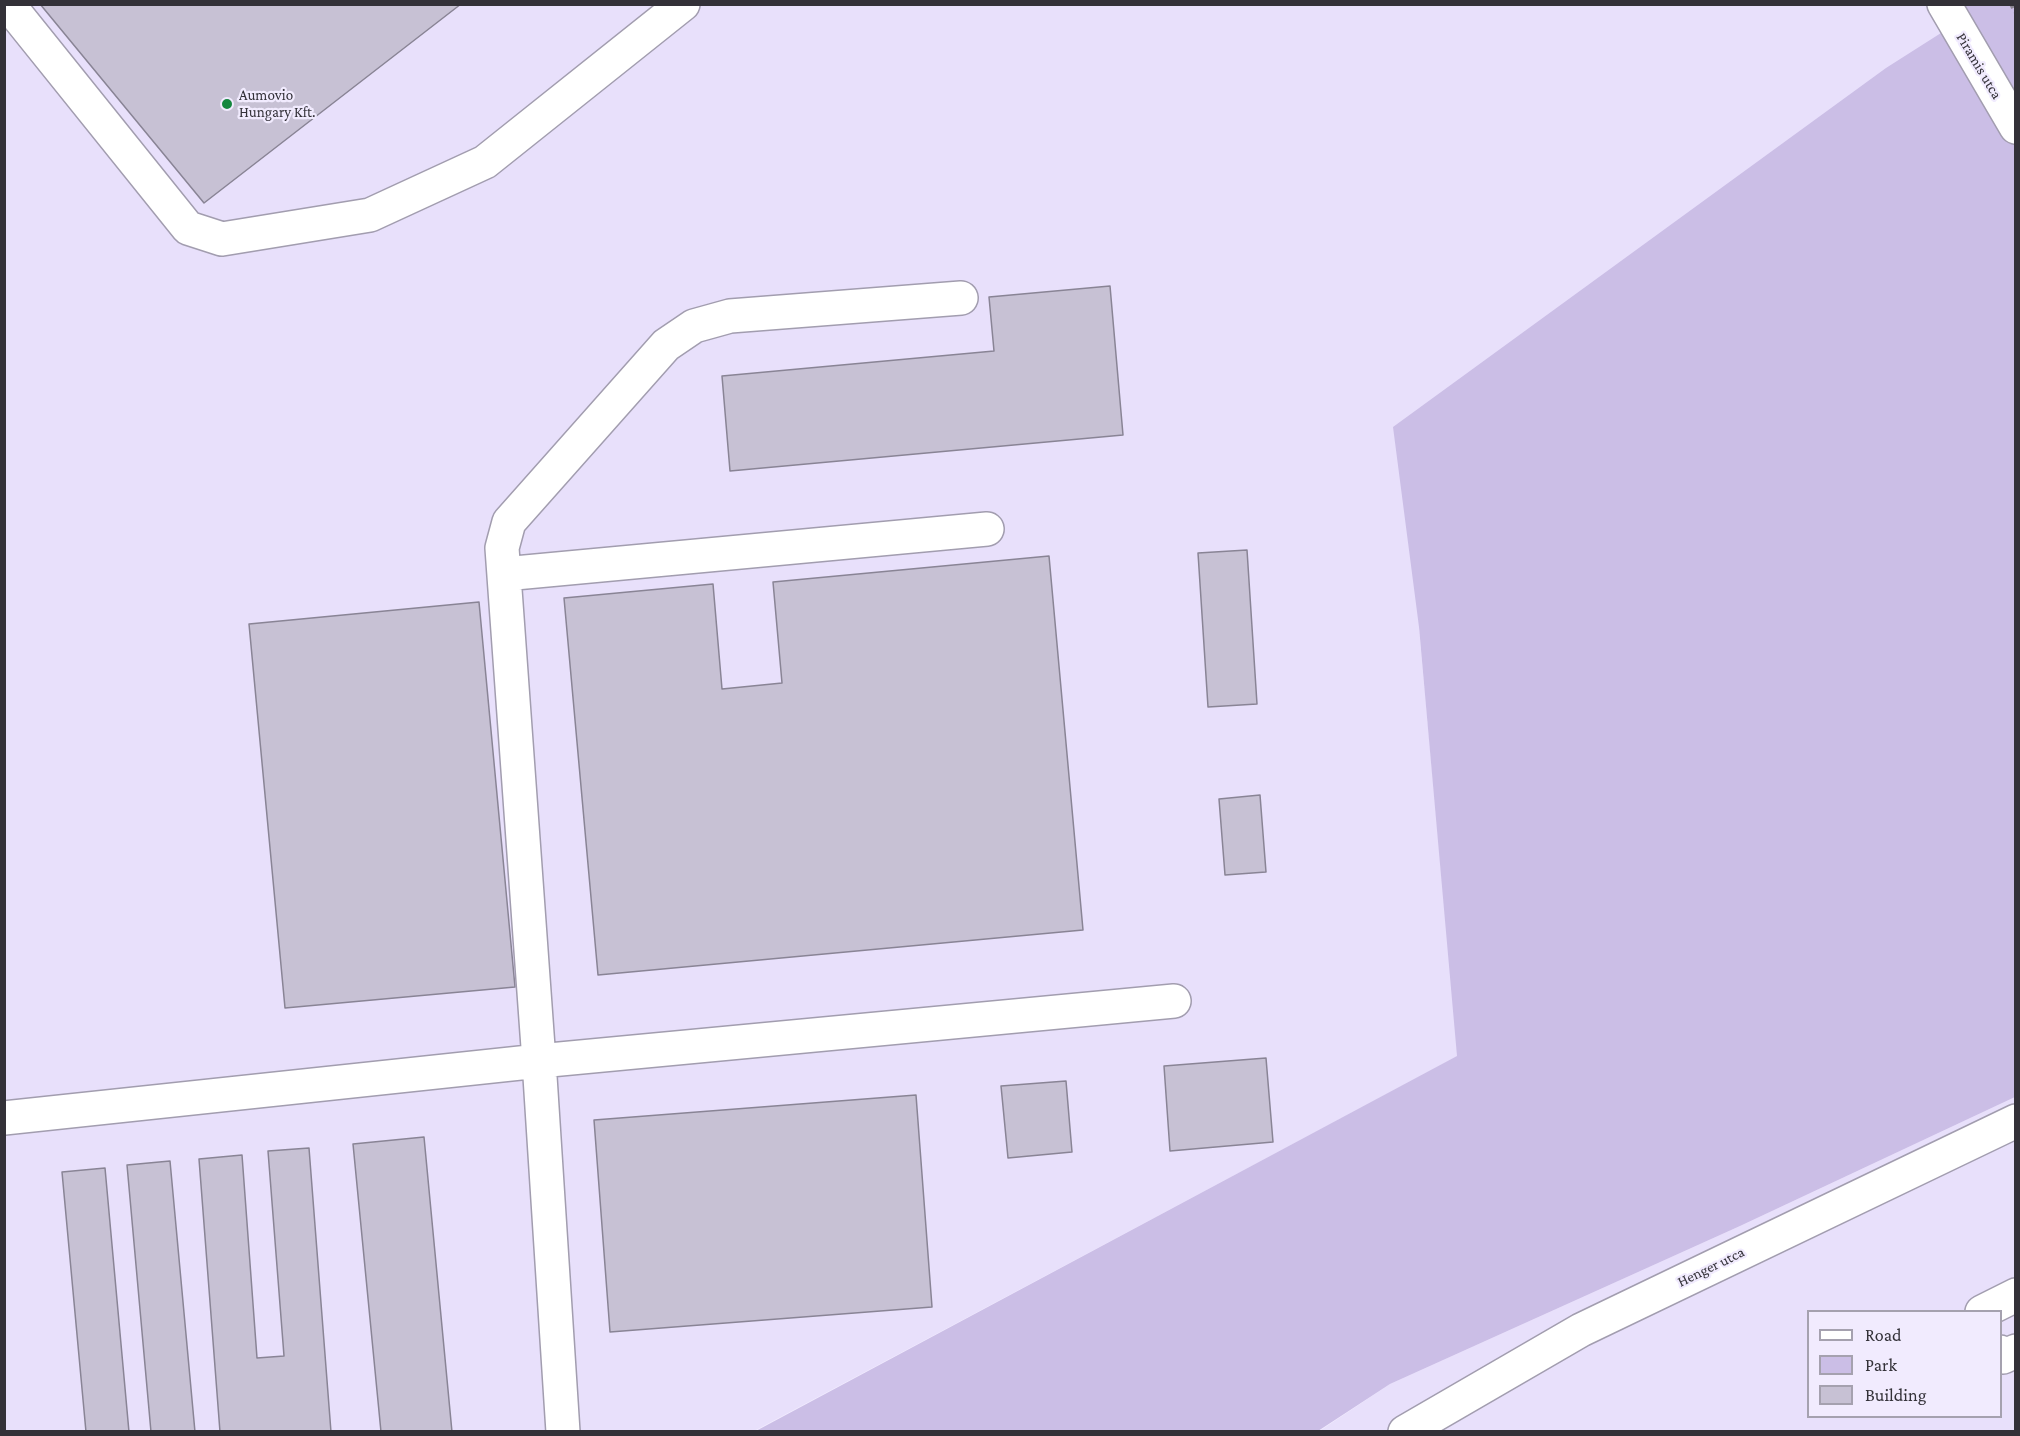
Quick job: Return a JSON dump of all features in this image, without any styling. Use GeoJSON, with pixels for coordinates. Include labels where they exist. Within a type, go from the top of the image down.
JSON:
{"type":"FeatureCollection","features":[{"type":"Feature","properties":{"kind":"street"},"geometry":{"type":"LineString","coordinates":[[8,4],[188,228],[222,239],[370,215],[485,162],[683,4]]}},
{"type":"Feature","properties":{"kind":"street","name":"Piramis utca"},"geometry":{"type":"LineString","coordinates":[[1944,4],[2016,127]]}},
{"type":"Feature","properties":{"kind":"street"},"geometry":{"type":"LineString","coordinates":[[563,1431],[502,548],[509,522],[666,345],[694,326],[730,316],[961,298]]}},
{"type":"Feature","properties":{"kind":"street"},"geometry":{"type":"LineString","coordinates":[[504,574],[987,529]]}},
{"type":"Feature","properties":{"kind":"street"},"geometry":{"type":"LineString","coordinates":[[4,1118],[539,1061],[1174,1001]]}},
{"type":"Feature","properties":{"kind":"street","name":"Henger utca"},"geometry":{"type":"LineString","coordinates":[[1409,1429],[1581,1330],[2016,1121]]}},
{"type":"Feature","properties":{"kind":"street"},"geometry":{"type":"LineString","coordinates":[[1984,1310],[2016,1295]]}},
{"type":"Feature","properties":{"kind":"street"},"geometry":{"type":"LineString","coordinates":[[2002,1354],[2003,1357],[2016,1351]]}},
{"type":"Feature","properties":{"kind":"path"},"geometry":{"type":"LineString","coordinates":[[2011,4],[2016,13]]}},
{"type":"Feature","properties":{"kind":"shaded area"},"geometry":{"type":"Polygon","coordinates":[[[5,5],[1943,5],[1952,26],[1633,918],[1607,778],[1419,628],[1458,1056],[754,1431],[5,1432],[5,5]]]}},
{"type":"Feature","properties":{"kind":"shaded area"},"geometry":{"type":"Polygon","coordinates":[[[2015,1097],[2015,1431],[1318,1432],[1390,1384],[1740,1226],[2015,1097]]]}},
{"type":"Feature","properties":{"kind":"green space"},"geometry":{"type":"Polygon","coordinates":[[[1943,5],[2015,5],[2015,1097],[1740,1226],[1390,1384],[1318,1431],[754,1432],[1457,1056],[1419,627],[1393,427],[1886,68],[1952,26],[1943,5]]]}},
{"type":"Feature","properties":{"kind":"building","name":"Aumovio Hungary Kft."},"geometry":{"type":"Polygon","coordinates":[[[40,4],[461,4],[204,203],[40,4]]]}},
{"type":"Feature","properties":{"kind":"building"},"geometry":{"type":"Polygon","coordinates":[[[1110,286],[1123,435],[730,471],[722,376],[994,351],[989,297],[1110,286]]]}},
{"type":"Feature","properties":{"kind":"building"},"geometry":{"type":"Polygon","coordinates":[[[1247,550],[1257,704],[1208,707],[1198,553],[1247,550]]]}},
{"type":"Feature","properties":{"kind":"building"},"geometry":{"type":"Polygon","coordinates":[[[1049,556],[1083,930],[598,975],[564,598],[713,584],[722,689],[782,683],[773,582],[1049,556]]]}},
{"type":"Feature","properties":{"kind":"building"},"geometry":{"type":"Polygon","coordinates":[[[479,602],[515,987],[285,1008],[249,624],[479,602]]]}},
{"type":"Feature","properties":{"kind":"building"},"geometry":{"type":"Polygon","coordinates":[[[1260,795],[1266,872],[1225,875],[1219,799],[1260,795]]]}},
{"type":"Feature","properties":{"kind":"building"},"geometry":{"type":"Polygon","coordinates":[[[1266,1058],[1273,1142],[1170,1151],[1164,1066],[1266,1058]]]}},
{"type":"Feature","properties":{"kind":"building"},"geometry":{"type":"Polygon","coordinates":[[[1066,1081],[1072,1152],[1008,1158],[1001,1086],[1066,1081]]]}},
{"type":"Feature","properties":{"kind":"building"},"geometry":{"type":"Polygon","coordinates":[[[916,1095],[932,1307],[610,1332],[594,1120],[916,1095]]]}},
{"type":"Feature","properties":{"kind":"building"},"geometry":{"type":"Polygon","coordinates":[[[424,1137],[452,1432],[381,1432],[353,1144],[424,1137]]]}},
{"type":"Feature","properties":{"kind":"building"},"geometry":{"type":"Polygon","coordinates":[[[309,1148],[331,1432],[220,1432],[199,1159],[242,1155],[257,1358],[284,1356],[268,1151],[309,1148]]]}},
{"type":"Feature","properties":{"kind":"building"},"geometry":{"type":"Polygon","coordinates":[[[170,1161],[195,1432],[151,1432],[127,1165],[170,1161]]]}},
{"type":"Feature","properties":{"kind":"building"},"geometry":{"type":"Polygon","coordinates":[[[105,1168],[129,1432],[86,1432],[62,1172],[105,1168]]]}},
{"type":"Feature","properties":{"kind":"place","name":"Aumovio Hungary Kft."},"geometry":{"type":"Point","coordinates":[227,104]}}]}
